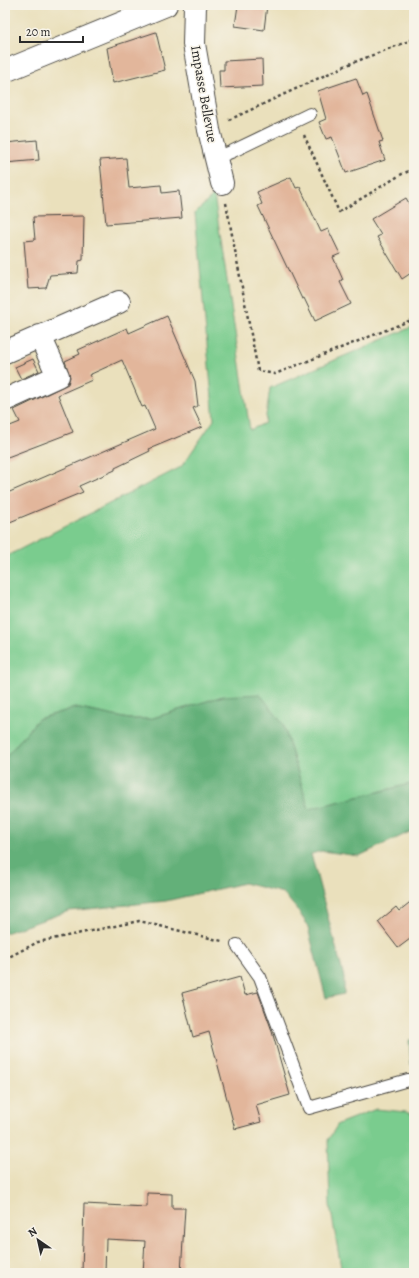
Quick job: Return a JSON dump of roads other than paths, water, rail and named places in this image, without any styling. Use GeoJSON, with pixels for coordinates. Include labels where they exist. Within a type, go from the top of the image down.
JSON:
{"type":"FeatureCollection","features":[{"type":"Feature","properties":{"kind":"street"},"geometry":{"type":"LineString","coordinates":[[5,71],[166,5]]}},
{"type":"Feature","properties":{"kind":"street","name":"Impasse Bellevue"},"geometry":{"type":"LineString","coordinates":[[195,5],[194,44],[209,130],[222,183]]}},
{"type":"Feature","properties":{"kind":"street"},"geometry":{"type":"LineString","coordinates":[[5,352],[119,302]]}},
{"type":"Feature","properties":{"kind":"street"},"geometry":{"type":"LineString","coordinates":[[5,400],[58,376],[40,336]]}},
{"type":"Feature","properties":{"kind":"lane"},"geometry":{"type":"LineString","coordinates":[[216,158],[310,114]]}},
{"type":"Feature","properties":{"kind":"lane"},"geometry":{"type":"LineString","coordinates":[[237,946],[260,977],[309,1108],[408,1080],[414,1081]]}}]}
